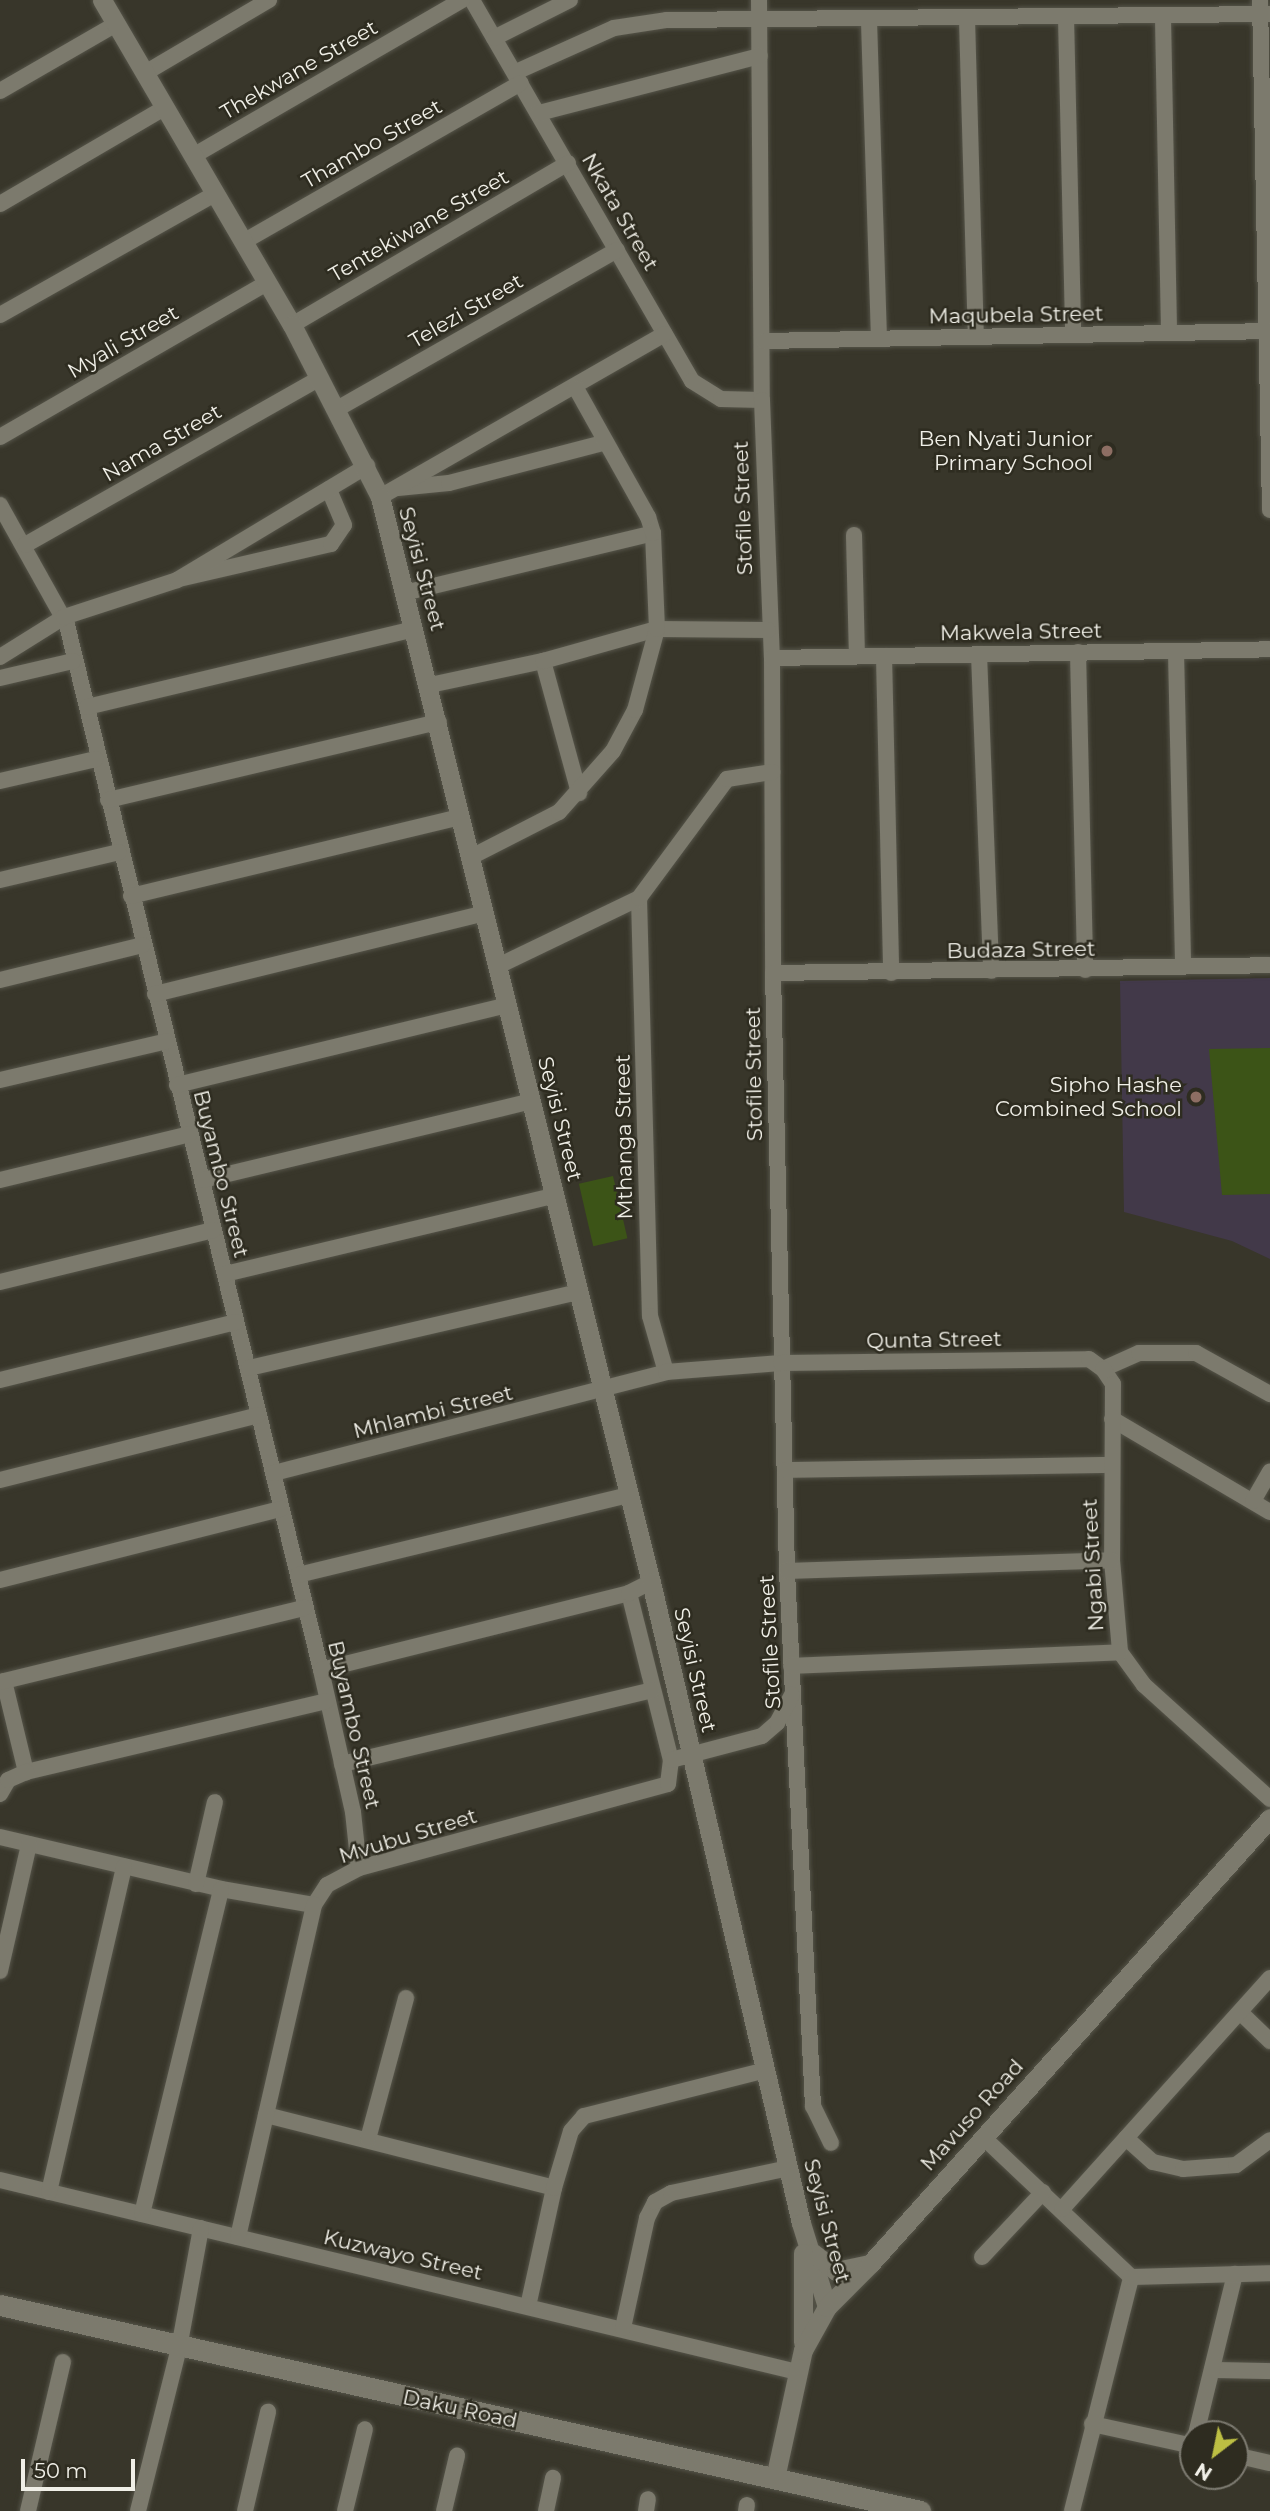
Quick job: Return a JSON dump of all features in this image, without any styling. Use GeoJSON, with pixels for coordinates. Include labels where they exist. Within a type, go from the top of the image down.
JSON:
{"type":"FeatureCollection","features":[{"type":"Feature","properties":{"kind":"main road","name":"Daku Road"},"geometry":{"type":"LineString","coordinates":[[0,2305],[179,2348],[919,2511]]}},
{"type":"Feature","properties":{"kind":"street","name":"Seyisi Street"},"geometry":{"type":"LineString","coordinates":[[102,0],[292,325],[367,466],[388,492],[404,593],[430,685],[651,1582],[801,2223],[827,2307]]}},
{"type":"Feature","properties":{"kind":"street"},"geometry":{"type":"LineString","coordinates":[[145,73],[269,0]]}},
{"type":"Feature","properties":{"kind":"street","name":"Thekwane Street"},"geometry":{"type":"LineString","coordinates":[[193,156],[462,0]]}},
{"type":"Feature","properties":{"kind":"street","name":"Nkata Street"},"geometry":{"type":"LineString","coordinates":[[472,0],[540,113],[692,381],[701,390],[721,399],[762,400]]}},
{"type":"Feature","properties":{"kind":"street"},"geometry":{"type":"LineString","coordinates":[[494,38],[570,0]]}},
{"type":"Feature","properties":{"kind":"street","name":"Stofile Street"},"geometry":{"type":"LineString","coordinates":[[759,0],[764,341],[762,400],[768,630],[772,658],[773,973],[780,1363],[792,1695],[800,1764],[813,2105],[831,2143]]}},
{"type":"Feature","properties":{"kind":"street"},"geometry":{"type":"LineString","coordinates":[[1263,9],[1270,510]]}},
{"type":"Feature","properties":{"kind":"street","name":"Thambo Street"},"geometry":{"type":"LineString","coordinates":[[243,242],[519,77],[596,36],[637,23],[1163,18],[1263,9]]}},
{"type":"Feature","properties":{"kind":"street"},"geometry":{"type":"LineString","coordinates":[[1066,17],[1073,335]]}},
{"type":"Feature","properties":{"kind":"street"},"geometry":{"type":"LineString","coordinates":[[1163,18],[1169,333]]}},
{"type":"Feature","properties":{"kind":"street"},"geometry":{"type":"LineString","coordinates":[[967,19],[976,337]]}},
{"type":"Feature","properties":{"kind":"street"},"geometry":{"type":"LineString","coordinates":[[869,20],[878,340]]}},
{"type":"Feature","properties":{"kind":"street"},"geometry":{"type":"LineString","coordinates":[[0,91],[116,24]]}},
{"type":"Feature","properties":{"kind":"street"},"geometry":{"type":"LineString","coordinates":[[540,113],[760,56]]}},
{"type":"Feature","properties":{"kind":"street"},"geometry":{"type":"LineString","coordinates":[[0,204],[164,108]]}},
{"type":"Feature","properties":{"kind":"street","name":"Tentekiwane Street"},"geometry":{"type":"LineString","coordinates":[[292,325],[568,163]]}},
{"type":"Feature","properties":{"kind":"street"},"geometry":{"type":"LineString","coordinates":[[0,315],[215,194]]}},
{"type":"Feature","properties":{"kind":"street","name":"Telezi Street"},"geometry":{"type":"LineString","coordinates":[[337,410],[617,250]]}},
{"type":"Feature","properties":{"kind":"street","name":"Myali Street"},"geometry":{"type":"LineString","coordinates":[[0,437],[267,283]]}},
{"type":"Feature","properties":{"kind":"street","name":"Maqubela Street"},"geometry":{"type":"LineString","coordinates":[[764,341],[1268,331]]}},
{"type":"Feature","properties":{"kind":"street"},"geometry":{"type":"LineString","coordinates":[[388,492],[576,388],[665,334]]}},
{"type":"Feature","properties":{"kind":"street","name":"Nama Street"},"geometry":{"type":"LineString","coordinates":[[25,545],[320,378]]}},
{"type":"Feature","properties":{"kind":"street"},"geometry":{"type":"LineString","coordinates":[[471,857],[559,812],[579,793],[626,731],[657,629],[653,533],[643,505],[576,388]]}},
{"type":"Feature","properties":{"kind":"street"},"geometry":{"type":"LineString","coordinates":[[388,492],[449,483],[606,442]]}},
{"type":"Feature","properties":{"kind":"street"},"geometry":{"type":"LineString","coordinates":[[177,580],[367,466]]}},
{"type":"Feature","properties":{"kind":"street"},"geometry":{"type":"LineString","coordinates":[[0,657],[64,617],[177,580],[331,544],[344,525],[329,489]]}},
{"type":"Feature","properties":{"kind":"street","name":"Buyambo Street"},"geometry":{"type":"LineString","coordinates":[[0,505],[7,533],[25,545],[64,617],[73,661],[87,707],[96,759],[274,1473],[303,1608],[321,1670],[342,1764],[359,1868]]}},
{"type":"Feature","properties":{"kind":"street"},"geometry":{"type":"LineString","coordinates":[[404,593],[653,533]]}},
{"type":"Feature","properties":{"kind":"street"},"geometry":{"type":"LineString","coordinates":[[854,535],[857,654]]}},
{"type":"Feature","properties":{"kind":"street"},"geometry":{"type":"LineString","coordinates":[[87,707],[415,629]]}},
{"type":"Feature","properties":{"kind":"street"},"geometry":{"type":"LineString","coordinates":[[430,685],[543,661],[657,629],[768,630]]}},
{"type":"Feature","properties":{"kind":"street","name":"Makwela Street"},"geometry":{"type":"LineString","coordinates":[[772,658],[857,654],[884,656],[1270,649]]}},
{"type":"Feature","properties":{"kind":"street"},"geometry":{"type":"LineString","coordinates":[[1078,652],[1085,970]]}},
{"type":"Feature","properties":{"kind":"street"},"geometry":{"type":"LineString","coordinates":[[1176,652],[1183,966]]}},
{"type":"Feature","properties":{"kind":"street"},"geometry":{"type":"LineString","coordinates":[[979,654],[991,971]]}},
{"type":"Feature","properties":{"kind":"street"},"geometry":{"type":"LineString","coordinates":[[884,656],[891,973]]}},
{"type":"Feature","properties":{"kind":"street"},"geometry":{"type":"LineString","coordinates":[[0,678],[73,661]]}},
{"type":"Feature","properties":{"kind":"street"},"geometry":{"type":"LineString","coordinates":[[543,661],[579,793]]}},
{"type":"Feature","properties":{"kind":"street"},"geometry":{"type":"LineString","coordinates":[[108,800],[439,722]]}},
{"type":"Feature","properties":{"kind":"street"},"geometry":{"type":"LineString","coordinates":[[0,781],[96,759]]}},
{"type":"Feature","properties":{"kind":"street"},"geometry":{"type":"LineString","coordinates":[[498,966],[639,898],[727,779],[772,772]]}},
{"type":"Feature","properties":{"kind":"street"},"geometry":{"type":"LineString","coordinates":[[131,896],[461,817]]}},
{"type":"Feature","properties":{"kind":"street"},"geometry":{"type":"LineString","coordinates":[[0,880],[119,852]]}},
{"type":"Feature","properties":{"kind":"street","name":"Mthanga Street"},"geometry":{"type":"LineString","coordinates":[[639,898],[650,1316],[666,1372]]}},
{"type":"Feature","properties":{"kind":"street"},"geometry":{"type":"LineString","coordinates":[[155,993],[485,913]]}},
{"type":"Feature","properties":{"kind":"street"},"geometry":{"type":"LineString","coordinates":[[0,980],[143,945]]}},
{"type":"Feature","properties":{"kind":"street","name":"Budaza Street"},"geometry":{"type":"LineString","coordinates":[[773,973],[1270,965]]}},
{"type":"Feature","properties":{"kind":"street"},"geometry":{"type":"LineString","coordinates":[[177,1085],[508,1005]]}},
{"type":"Feature","properties":{"kind":"street"},"geometry":{"type":"LineString","coordinates":[[0,1080],[167,1041]]}},
{"type":"Feature","properties":{"kind":"street"},"geometry":{"type":"LineString","coordinates":[[202,1180],[531,1101]]}},
{"type":"Feature","properties":{"kind":"street"},"geometry":{"type":"LineString","coordinates":[[0,1180],[190,1134]]}},
{"type":"Feature","properties":{"kind":"street"},"geometry":{"type":"LineString","coordinates":[[225,1274],[556,1195]]}},
{"type":"Feature","properties":{"kind":"street"},"geometry":{"type":"LineString","coordinates":[[0,1282],[214,1230]]}},
{"type":"Feature","properties":{"kind":"street"},"geometry":{"type":"LineString","coordinates":[[248,1368],[579,1292]]}},
{"type":"Feature","properties":{"kind":"street"},"geometry":{"type":"LineString","coordinates":[[0,1380],[236,1322]]}},
{"type":"Feature","properties":{"kind":"street"},"geometry":{"type":"LineString","coordinates":[[1103,1369],[1139,1353],[1196,1353],[1270,1394]]}},
{"type":"Feature","properties":{"kind":"street","name":"Qunta Street"},"geometry":{"type":"LineString","coordinates":[[666,1372],[780,1363],[1089,1359],[1103,1369]]}},
{"type":"Feature","properties":{"kind":"street","name":"Ngabi Street"},"geometry":{"type":"LineString","coordinates":[[1103,1369],[1113,1384],[1110,1465],[1112,1560],[1120,1653],[1144,1685],[1270,1799]]}},
{"type":"Feature","properties":{"kind":"street","name":"Mhlambi Street"},"geometry":{"type":"LineString","coordinates":[[274,1473],[602,1391],[666,1372]]}},
{"type":"Feature","properties":{"kind":"street"},"geometry":{"type":"LineString","coordinates":[[0,1480],[258,1415]]}},
{"type":"Feature","properties":{"kind":"street"},"geometry":{"type":"LineString","coordinates":[[1112,1419],[1270,1512]]}},
{"type":"Feature","properties":{"kind":"street"},"geometry":{"type":"LineString","coordinates":[[785,1470],[1110,1465]]}},
{"type":"Feature","properties":{"kind":"street"},"geometry":{"type":"LineString","coordinates":[[1253,1501],[1270,1472]]}},
{"type":"Feature","properties":{"kind":"street"},"geometry":{"type":"LineString","coordinates":[[298,1575],[628,1495]]}},
{"type":"Feature","properties":{"kind":"street"},"geometry":{"type":"LineString","coordinates":[[0,1580],[281,1509]]}},
{"type":"Feature","properties":{"kind":"street"},"geometry":{"type":"LineString","coordinates":[[787,1571],[1112,1560]]}},
{"type":"Feature","properties":{"kind":"street"},"geometry":{"type":"LineString","coordinates":[[321,1670],[629,1593],[651,1582]]}},
{"type":"Feature","properties":{"kind":"street"},"geometry":{"type":"LineString","coordinates":[[629,1593],[671,1760],[762,1736],[777,1723],[792,1695]]}},
{"type":"Feature","properties":{"kind":"street"},"geometry":{"type":"LineString","coordinates":[[26,1772],[2,1682],[303,1608]]}},
{"type":"Feature","properties":{"kind":"street"},"geometry":{"type":"LineString","coordinates":[[791,1666],[1120,1653]]}},
{"type":"Feature","properties":{"kind":"street"},"geometry":{"type":"LineString","coordinates":[[342,1764],[652,1690]]}},
{"type":"Feature","properties":{"kind":"street"},"geometry":{"type":"LineString","coordinates":[[0,1794],[8,1780],[26,1772],[327,1701]]}},
{"type":"Feature","properties":{"kind":"street","name":"Mvubu Street"},"geometry":{"type":"LineString","coordinates":[[314,1905],[327,1885],[359,1868],[668,1784],[671,1760]]}},
{"type":"Feature","properties":{"kind":"street"},"geometry":{"type":"LineString","coordinates":[[196,1884],[215,1802]]}},
{"type":"Feature","properties":{"kind":"street","name":"Mavuso Road"},"geometry":{"type":"LineString","coordinates":[[775,2478],[803,2350],[827,2307],[870,2264],[1270,1820]]}},
{"type":"Feature","properties":{"kind":"street"},"geometry":{"type":"LineString","coordinates":[[0,1837],[196,1884],[314,1905],[238,2237]]}},
{"type":"Feature","properties":{"kind":"street"},"geometry":{"type":"LineString","coordinates":[[0,1971],[29,1844]]}},
{"type":"Feature","properties":{"kind":"street"},"geometry":{"type":"LineString","coordinates":[[49,2192],[124,1867]]}},
{"type":"Feature","properties":{"kind":"street"},"geometry":{"type":"LineString","coordinates":[[142,2214],[221,1889]]}},
{"type":"Feature","properties":{"kind":"street"},"geometry":{"type":"LineString","coordinates":[[1062,2209],[1270,1978]]}},
{"type":"Feature","properties":{"kind":"street"},"geometry":{"type":"LineString","coordinates":[[368,2139],[405,1998]]}},
{"type":"Feature","properties":{"kind":"street"},"geometry":{"type":"LineString","coordinates":[[1240,2012],[1270,2041]]}},
{"type":"Feature","properties":{"kind":"street"},"geometry":{"type":"LineString","coordinates":[[528,2306],[554,2188],[570,2131],[584,2116],[766,2070]]}},
{"type":"Feature","properties":{"kind":"street"},"geometry":{"type":"LineString","coordinates":[[266,2115],[554,2188]]}},
{"type":"Feature","properties":{"kind":"street"},"geometry":{"type":"LineString","coordinates":[[983,2137],[1131,2277],[1270,2273]]}},
{"type":"Feature","properties":{"kind":"street"},"geometry":{"type":"LineString","coordinates":[[1126,2138],[1153,2162],[1183,2169],[1236,2165],[1270,2140]]}},
{"type":"Feature","properties":{"kind":"street"},"geometry":{"type":"LineString","coordinates":[[623,2328],[647,2218],[655,2202],[671,2193],[789,2168]]}},
{"type":"Feature","properties":{"kind":"street","name":"Kuzwayo Street"},"geometry":{"type":"LineString","coordinates":[[0,2180],[797,2372]]}},
{"type":"Feature","properties":{"kind":"street"},"geometry":{"type":"LineString","coordinates":[[982,2257],[1043,2192]]}},
{"type":"Feature","properties":{"kind":"street"},"geometry":{"type":"LineString","coordinates":[[801,2223],[803,2350]]}},
{"type":"Feature","properties":{"kind":"street"},"geometry":{"type":"LineString","coordinates":[[138,2511],[179,2348],[201,2228]]}},
{"type":"Feature","properties":{"kind":"street"},"geometry":{"type":"LineString","coordinates":[[810,2251],[836,2271],[870,2264]]}},
{"type":"Feature","properties":{"kind":"street"},"geometry":{"type":"LineString","coordinates":[[1200,2420],[1235,2274]]}},
{"type":"Feature","properties":{"kind":"street"},"geometry":{"type":"LineString","coordinates":[[1072,2511],[1131,2277]]}},
{"type":"Feature","properties":{"kind":"street"},"geometry":{"type":"LineString","coordinates":[[28,2511],[63,2362]]}},
{"type":"Feature","properties":{"kind":"street"},"geometry":{"type":"LineString","coordinates":[[1212,2370],[1270,2371]]}},
{"type":"Feature","properties":{"kind":"street"},"geometry":{"type":"LineString","coordinates":[[245,2511],[268,2412]]}},
{"type":"Feature","properties":{"kind":"street"},"geometry":{"type":"LineString","coordinates":[[1092,2424],[1179,2443]]}},
{"type":"Feature","properties":{"kind":"street"},"geometry":{"type":"LineString","coordinates":[[345,2511],[365,2430]]}},
{"type":"Feature","properties":{"kind":"street"},"geometry":{"type":"LineString","coordinates":[[444,2511],[457,2456]]}},
{"type":"Feature","properties":{"kind":"street"},"geometry":{"type":"LineString","coordinates":[[1249,2458],[1270,2463]]}},
{"type":"Feature","properties":{"kind":"street"},"geometry":{"type":"LineString","coordinates":[[546,2511],[554,2478]]}},
{"type":"Feature","properties":{"kind":"shaded area","name":"Sipho Hashe Combined School"},"geometry":{"type":"Polygon","coordinates":[[[1270,978],[1270,1259],[1232,1241],[1124,1212],[1120,981],[1270,978]]]}},
{"type":"Feature","properties":{"kind":"green space"},"geometry":{"type":"Polygon","coordinates":[[[1270,1048],[1270,1194],[1222,1195],[1209,1049],[1270,1048]]]}},
{"type":"Feature","properties":{"kind":"green space"},"geometry":{"type":"Polygon","coordinates":[[[613,1176],[627,1238],[593,1246],[579,1184],[613,1176]]]}},
{"type":"Feature","properties":{"kind":"place","name":"Ben Nyati Junior Primary School"},"geometry":{"type":"Point","coordinates":[1107,451]}},
{"type":"Feature","properties":{"kind":"place","name":"Sipho Hashe Combined School"},"geometry":{"type":"Point","coordinates":[1196,1097]}}]}
